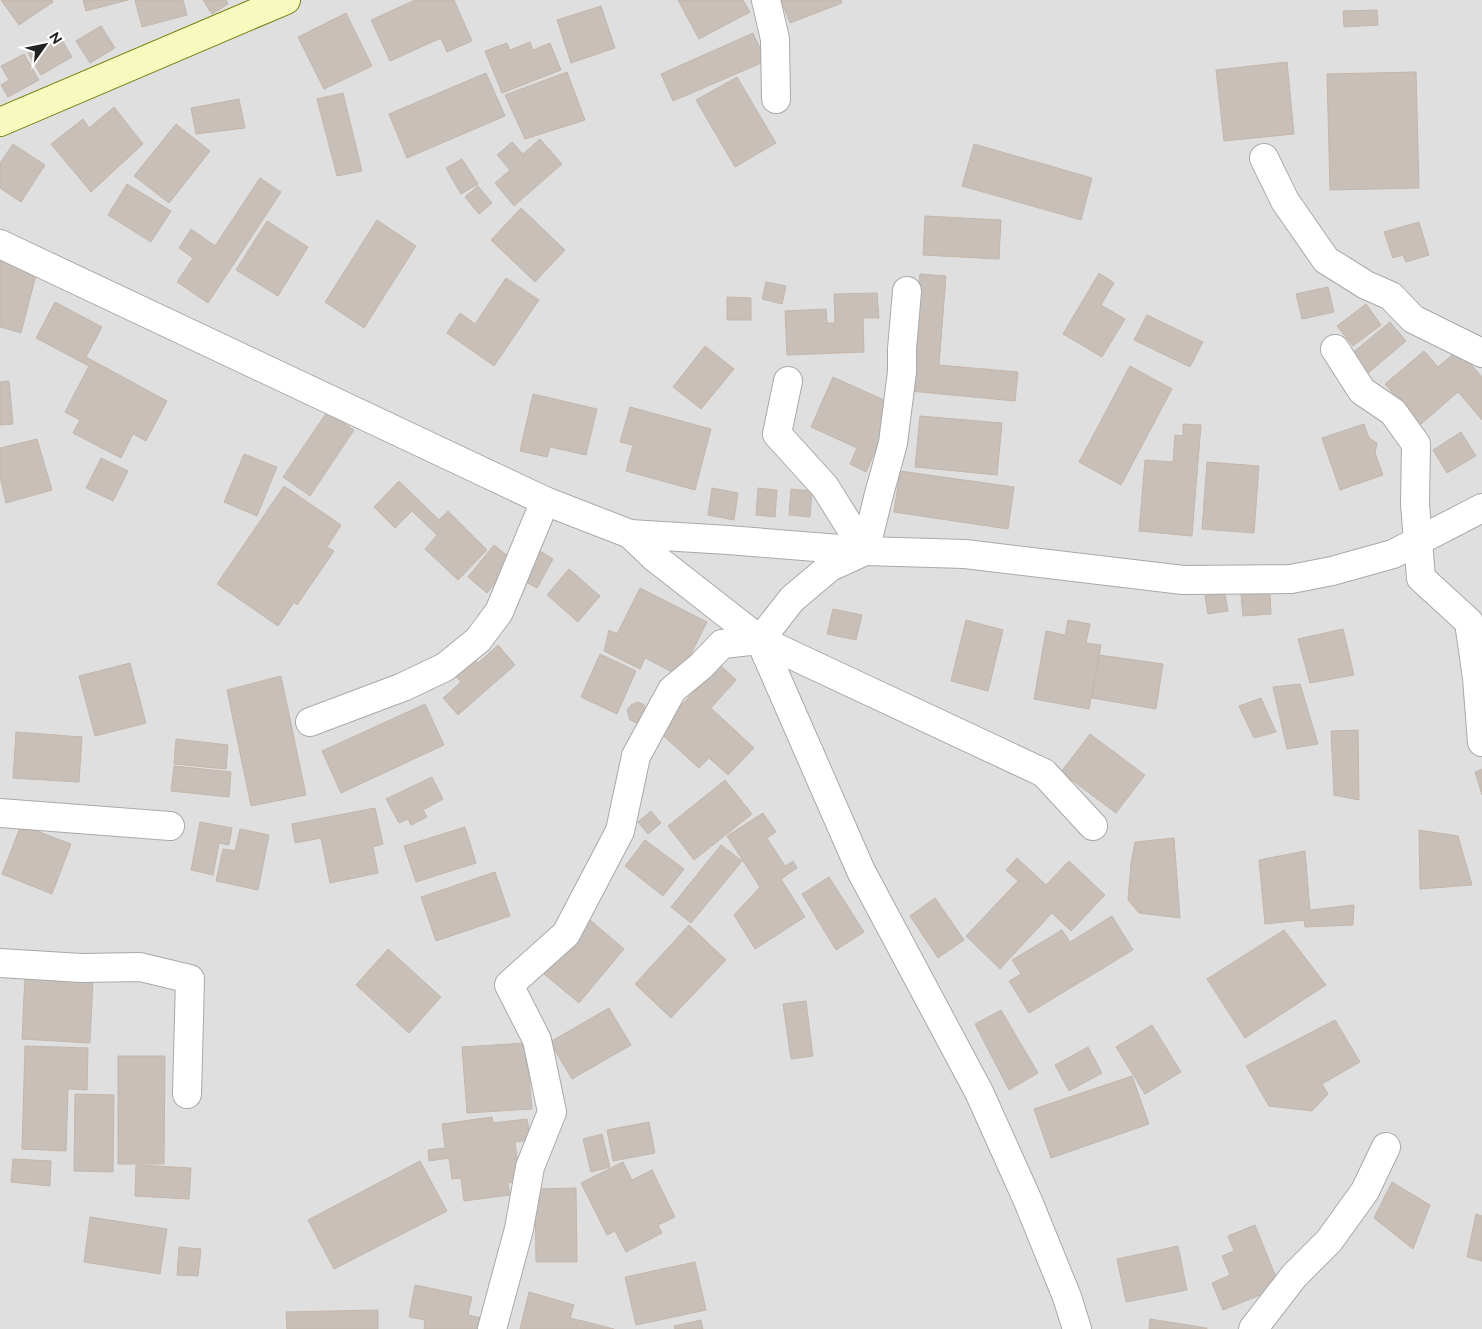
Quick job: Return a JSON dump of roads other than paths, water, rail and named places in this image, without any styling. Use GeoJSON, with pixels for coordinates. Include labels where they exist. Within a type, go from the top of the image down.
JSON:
{"type":"FeatureCollection","features":[{"type":"Feature","properties":{"kind":"street"},"geometry":{"type":"LineString","coordinates":[[0,122],[286,0]]}},
{"type":"Feature","properties":{"kind":"street"},"geometry":{"type":"LineString","coordinates":[[766,0],[775,39],[776,99]]}},
{"type":"Feature","properties":{"kind":"street"},"geometry":{"type":"LineString","coordinates":[[1264,158],[1285,202],[1326,260],[1366,285],[1391,296],[1414,319],[1482,354]]}},
{"type":"Feature","properties":{"kind":"street"},"geometry":{"type":"LineString","coordinates":[[0,244],[545,501],[630,534],[866,551],[965,554],[1182,580],[1291,579],[1332,571],[1393,554],[1482,508]]}},
{"type":"Feature","properties":{"kind":"street"},"geometry":{"type":"LineString","coordinates":[[866,551],[893,443],[902,372],[907,291]]}},
{"type":"Feature","properties":{"kind":"street"},"geometry":{"type":"LineString","coordinates":[[1335,349],[1362,391],[1393,412],[1416,444],[1415,504],[1422,578],[1469,622],[1478,665],[1482,742]]}},
{"type":"Feature","properties":{"kind":"street"},"geometry":{"type":"LineString","coordinates":[[788,381],[777,434],[825,487],[866,551]]}},
{"type":"Feature","properties":{"kind":"street"},"geometry":{"type":"LineString","coordinates":[[310,722],[445,668],[478,640],[499,612],[545,501]]}},
{"type":"Feature","properties":{"kind":"street"},"geometry":{"type":"LineString","coordinates":[[630,534],[654,557],[760,640],[1044,773],[1093,826]]}},
{"type":"Feature","properties":{"kind":"street"},"geometry":{"type":"LineString","coordinates":[[492,1329],[519,1229],[530,1167],[552,1112],[537,1040],[509,985],[566,934],[620,831],[636,756],[672,690],[722,644],[760,640],[792,599],[830,567],[866,551]]}},
{"type":"Feature","properties":{"kind":"street"},"geometry":{"type":"LineString","coordinates":[[760,640],[861,871],[979,1092],[1032,1210],[1067,1296],[1077,1329]]}},
{"type":"Feature","properties":{"kind":"street"},"geometry":{"type":"LineString","coordinates":[[0,813],[170,826]]}},
{"type":"Feature","properties":{"kind":"street"},"geometry":{"type":"LineString","coordinates":[[0,963],[81,968],[140,967],[190,979],[187,1094]]}},
{"type":"Feature","properties":{"kind":"street"},"geometry":{"type":"LineString","coordinates":[[1253,1329],[1294,1276],[1329,1241],[1365,1191],[1386,1147]]}}]}
